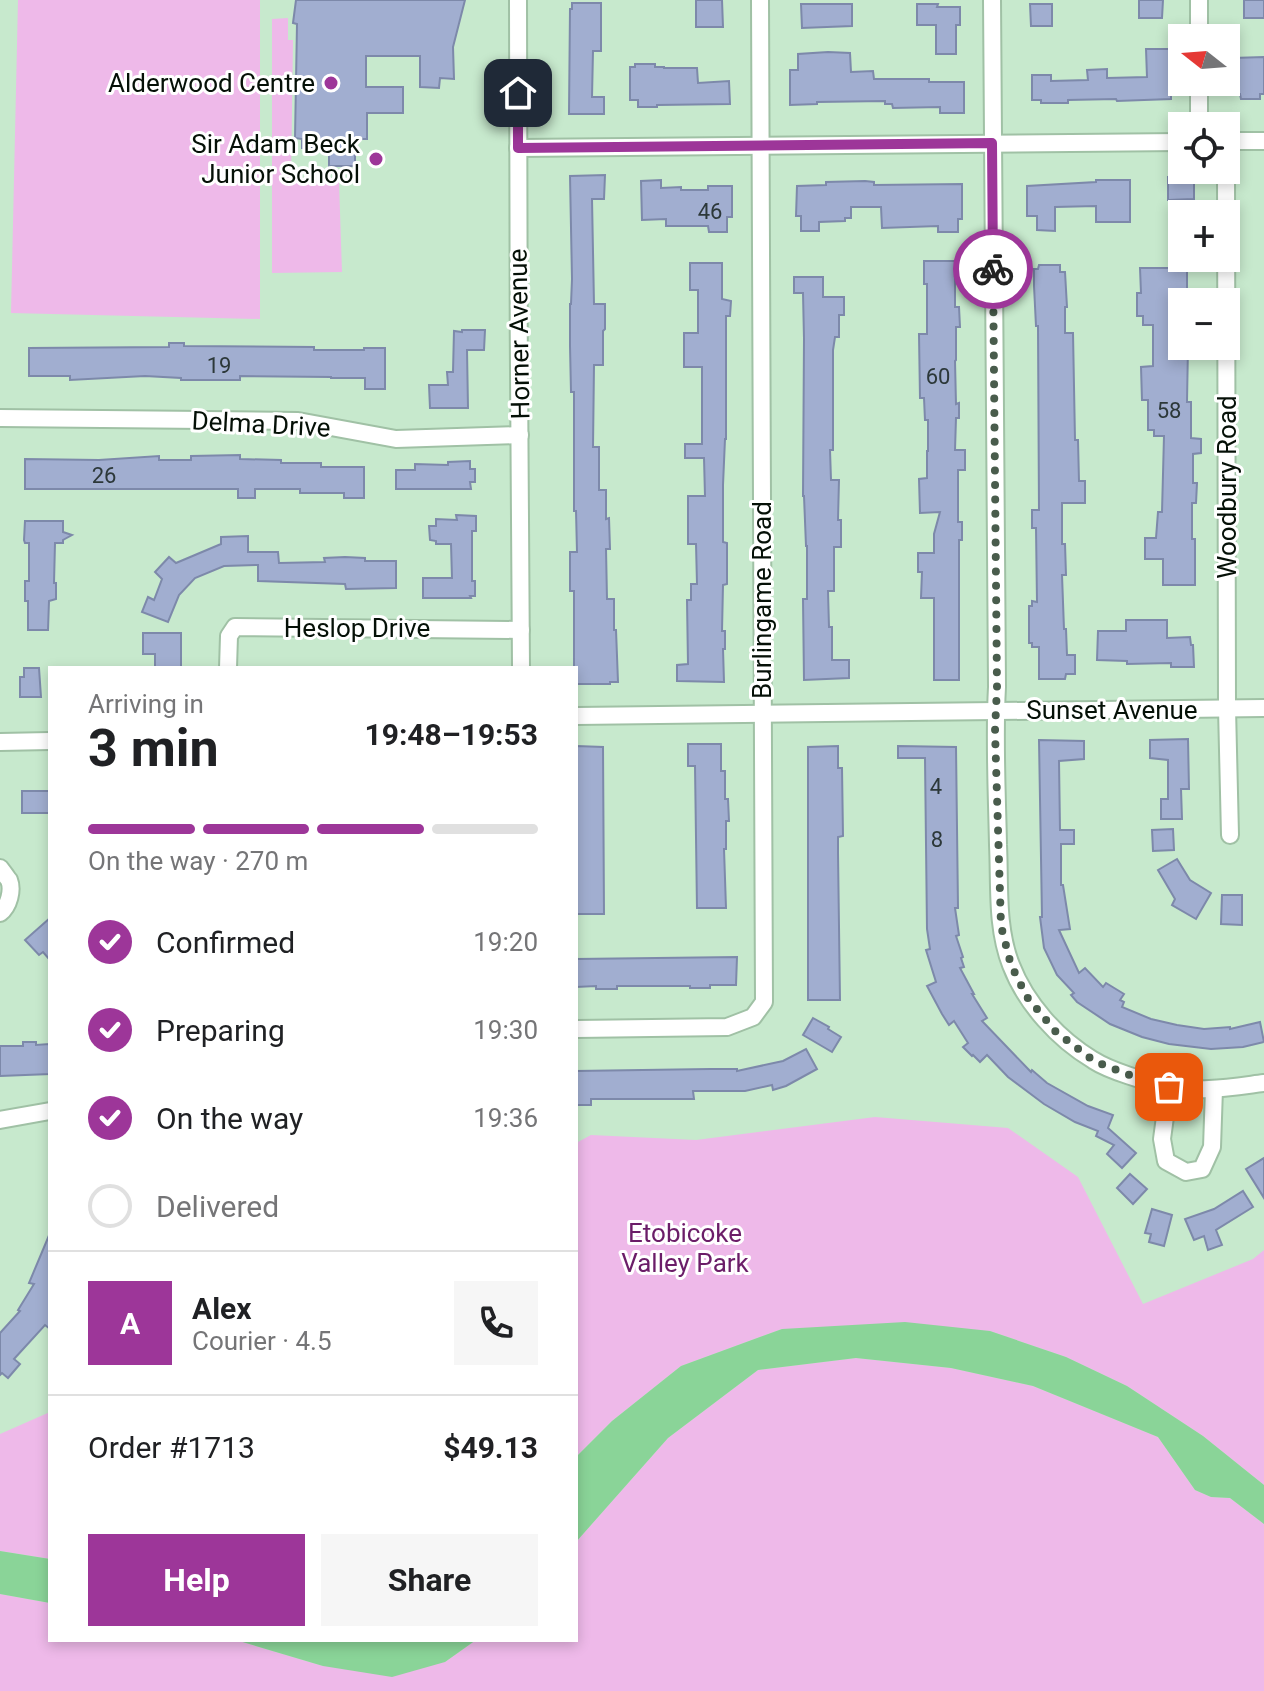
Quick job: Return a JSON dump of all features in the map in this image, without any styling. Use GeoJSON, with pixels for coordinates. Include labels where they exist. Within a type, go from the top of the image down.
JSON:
{"type":"FeatureCollection","features":[{"type":"Feature","properties":{"kind":"street","name":"Horner Avenue"},"geometry":{"type":"LineString","coordinates":[[518,0],[521,666]]}},
{"type":"Feature","properties":{"kind":"street","name":"Burlingame Road"},"geometry":{"type":"LineString","coordinates":[[578,1029],[727,1027],[753,1017],[764,1002],[760,0]]}},
{"type":"Feature","properties":{"kind":"street"},"geometry":{"type":"LineString","coordinates":[[992,0],[996,710],[1001,926],[1011,965],[1027,997],[1056,1032],[1094,1061],[1169,1087],[1214,1089],[1264,1083]]}},
{"type":"Feature","properties":{"kind":"street"},"geometry":{"type":"LineString","coordinates":[[1199,0],[1199,24]]}},
{"type":"Feature","properties":{"kind":"street"},"geometry":{"type":"LineString","coordinates":[[1240,141],[1264,141]]}},
{"type":"Feature","properties":{"kind":"street"},"geometry":{"type":"LineString","coordinates":[[518,148],[1168,142]]}},
{"type":"Feature","properties":{"kind":"street","name":"Woodbury Road"},"geometry":{"type":"LineString","coordinates":[[1226,184],[1230,835]]}},
{"type":"Feature","properties":{"kind":"street","name":"Delma Drive"},"geometry":{"type":"LineString","coordinates":[[0,418],[298,421],[396,439],[520,435]]}},
{"type":"Feature","properties":{"kind":"street","name":"Heslop Drive"},"geometry":{"type":"LineString","coordinates":[[228,666],[229,636],[235,627],[521,630]]}},
{"type":"Feature","properties":{"kind":"street","name":"Sunset Avenue"},"geometry":{"type":"LineString","coordinates":[[578,716],[1264,708]]}},
{"type":"Feature","properties":{"kind":"street"},"geometry":{"type":"LineString","coordinates":[[0,742],[48,741]]}},
{"type":"Feature","properties":{"kind":"street"},"geometry":{"type":"LineString","coordinates":[[0,868],[10,881],[6,909],[0,913]]}},
{"type":"Feature","properties":{"kind":"street"},"geometry":{"type":"LineString","coordinates":[[1169,1087],[1162,1139],[1166,1161],[1186,1172],[1202,1169],[1212,1147],[1214,1089]]}},
{"type":"Feature","properties":{"kind":"street"},"geometry":{"type":"LineString","coordinates":[[0,1120],[48,1111]]}},
{"type":"Feature","properties":{"kind":"green space"},"geometry":{"type":"Polygon","coordinates":[[[18,0],[260,0],[260,319],[11,313],[18,0]]]}},
{"type":"Feature","properties":{"kind":"green space"},"geometry":{"type":"Polygon","coordinates":[[[288,18],[288,40],[293,40],[291,180],[339,182],[342,272],[272,273],[272,19],[288,18]]]}},
{"type":"Feature","properties":{"kind":"green space","name":"Etobicoke Valley Park"},"geometry":{"type":"Polygon","coordinates":[[[875,1117],[1008,1128],[1078,1177],[1143,1304],[1253,1259],[1264,1250],[1264,1485],[1203,1436],[1127,1386],[1066,1357],[990,1331],[782,1329],[681,1366],[612,1421],[578,1455],[578,1142],[591,1135],[696,1140],[875,1117]]]}},
{"type":"Feature","properties":{"kind":"green space"},"geometry":{"type":"Polygon","coordinates":[[[856,1358],[951,1368],[1033,1386],[1158,1437],[1195,1490],[1211,1497],[1230,1498],[1264,1524],[1264,1691],[0,1691],[0,1594],[48,1603],[48,1642],[243,1642],[323,1666],[445,1662],[473,1642],[578,1642],[578,1540],[668,1438],[758,1370],[856,1358]]]}},
{"type":"Feature","properties":{"kind":"green space"},"geometry":{"type":"Polygon","coordinates":[[[48,1413],[48,1559],[0,1551],[0,1434],[48,1413]]]}},
{"type":"Feature","properties":{"kind":"shaded area"},"geometry":{"type":"Polygon","coordinates":[[[905,1322],[990,1331],[1066,1357],[1127,1386],[1203,1436],[1264,1485],[1264,1524],[1230,1498],[1211,1497],[1195,1490],[1158,1437],[1033,1386],[951,1368],[856,1358],[758,1370],[668,1438],[578,1540],[578,1455],[612,1421],[681,1366],[782,1329],[905,1322]]]}},
{"type":"Feature","properties":{"kind":"shaded area"},"geometry":{"type":"Polygon","coordinates":[[[0,1551],[48,1559],[48,1603],[0,1594],[0,1551]]]}},
{"type":"Feature","properties":{"kind":"shaded area"},"geometry":{"type":"Polygon","coordinates":[[[243,1642],[473,1642],[445,1662],[392,1677],[323,1666],[243,1642]]]}},
{"type":"Feature","properties":{"kind":"building","name":"Alderwood Centre"},"geometry":{"type":"Polygon","coordinates":[[[296,0],[465,0],[453,47],[454,79],[440,78],[439,88],[420,87],[420,56],[366,56],[366,87],[403,87],[403,113],[367,113],[367,139],[355,139],[355,166],[329,166],[329,148],[302,148],[302,139],[295,138],[297,24],[293,23],[296,0]]]}},
{"type":"Feature","properties":{"kind":"building"},"geometry":{"type":"Polygon","coordinates":[[[696,0],[722,0],[723,27],[696,27],[696,0]]]}},
{"type":"Feature","properties":{"kind":"building"},"geometry":{"type":"Polygon","coordinates":[[[1139,0],[1163,0],[1162,18],[1139,18],[1139,0]]]}},
{"type":"Feature","properties":{"kind":"building"},"geometry":{"type":"Polygon","coordinates":[[[1244,0],[1264,0],[1264,18],[1244,18],[1244,0]]]}},
{"type":"Feature","properties":{"kind":"building"},"geometry":{"type":"Polygon","coordinates":[[[572,3],[601,3],[601,51],[593,51],[592,97],[604,97],[604,114],[569,114],[572,3]]]}},
{"type":"Feature","properties":{"kind":"building"},"geometry":{"type":"Polygon","coordinates":[[[801,4],[852,4],[852,26],[802,28],[801,4]]]}},
{"type":"Feature","properties":{"kind":"building"},"geometry":{"type":"Polygon","coordinates":[[[917,4],[960,7],[960,25],[956,25],[956,54],[936,54],[936,25],[917,25],[917,4]]]}},
{"type":"Feature","properties":{"kind":"building"},"geometry":{"type":"Polygon","coordinates":[[[1030,4],[1052,4],[1052,26],[1031,26],[1030,4]]]}},
{"type":"Feature","properties":{"kind":"building"},"geometry":{"type":"Polygon","coordinates":[[[1146,49],[1168,49],[1168,96],[1171,99],[1068,100],[1068,103],[1032,100],[1032,75],[1051,75],[1051,81],[1088,80],[1087,70],[1107,69],[1107,78],[1147,77],[1146,49]]]}},
{"type":"Feature","properties":{"kind":"building"},"geometry":{"type":"Polygon","coordinates":[[[850,53],[851,72],[873,71],[874,79],[964,82],[964,113],[940,113],[940,107],[893,108],[885,101],[790,105],[790,70],[798,70],[798,54],[850,53]]]}},
{"type":"Feature","properties":{"kind":"building"},"geometry":{"type":"Polygon","coordinates":[[[1264,57],[1264,94],[1260,94],[1260,99],[1241,99],[1240,58],[1264,57]]]}},
{"type":"Feature","properties":{"kind":"building"},"geometry":{"type":"Polygon","coordinates":[[[635,64],[697,68],[698,83],[729,81],[730,104],[638,107],[638,100],[630,100],[630,67],[635,67],[635,64]]]}},
{"type":"Feature","properties":{"kind":"building"},"geometry":{"type":"Polygon","coordinates":[[[605,175],[604,199],[592,199],[594,304],[605,304],[603,365],[594,365],[593,447],[599,447],[599,490],[606,490],[606,519],[609,518],[607,599],[614,599],[618,682],[610,684],[578,684],[578,666],[574,666],[574,591],[570,591],[570,552],[577,552],[574,392],[571,392],[570,346],[570,176],[605,175]]]}},
{"type":"Feature","properties":{"kind":"building"},"geometry":{"type":"Polygon","coordinates":[[[661,180],[661,188],[681,187],[681,190],[732,186],[732,217],[727,217],[727,232],[709,232],[708,226],[666,226],[666,219],[642,220],[641,181],[661,180]]]}},
{"type":"Feature","properties":{"kind":"building"},"geometry":{"type":"Polygon","coordinates":[[[1130,180],[1130,222],[1096,222],[1096,206],[1055,207],[1055,231],[1037,230],[1037,216],[1027,216],[1027,186],[1130,180]]]}},
{"type":"Feature","properties":{"kind":"building"},"geometry":{"type":"Polygon","coordinates":[[[874,182],[874,185],[962,184],[962,219],[958,219],[958,232],[938,232],[938,226],[882,228],[881,207],[851,207],[851,218],[845,218],[845,221],[819,222],[819,231],[801,231],[801,216],[796,216],[797,186],[874,182]]]}},
{"type":"Feature","properties":{"kind":"building"},"geometry":{"type":"Polygon","coordinates":[[[1168,184],[1194,184],[1194,199],[1168,200],[1168,184]]]}},
{"type":"Feature","properties":{"kind":"building"},"geometry":{"type":"Polygon","coordinates":[[[924,261],[955,261],[955,307],[959,307],[960,327],[956,327],[955,361],[959,418],[956,418],[955,450],[965,450],[965,470],[958,470],[958,522],[962,522],[962,540],[959,540],[959,680],[934,680],[934,598],[921,598],[922,572],[918,572],[918,553],[934,553],[934,534],[940,512],[920,513],[919,479],[927,478],[928,451],[928,420],[925,420],[924,398],[920,398],[919,334],[927,334],[924,261]]]}},
{"type":"Feature","properties":{"kind":"building"},"geometry":{"type":"Polygon","coordinates":[[[690,263],[722,263],[722,299],[731,301],[730,316],[726,316],[723,542],[727,543],[727,584],[723,585],[724,682],[677,681],[677,665],[688,664],[687,600],[691,600],[691,584],[697,584],[696,544],[688,544],[688,496],[705,496],[704,458],[685,458],[685,444],[702,444],[702,367],[684,367],[684,333],[698,333],[698,290],[690,290],[690,263]]]}},
{"type":"Feature","properties":{"kind":"building"},"geometry":{"type":"Polygon","coordinates":[[[1039,265],[1060,265],[1060,272],[1065,272],[1065,333],[1073,333],[1075,440],[1078,440],[1079,481],[1085,481],[1085,503],[1062,503],[1066,575],[1062,575],[1064,629],[1067,655],[1075,655],[1075,674],[1066,674],[1065,679],[1039,679],[1039,647],[1032,647],[1029,643],[1029,606],[1032,606],[1032,601],[1037,602],[1036,528],[1032,528],[1032,510],[1039,510],[1038,326],[1034,269],[1038,269],[1039,265]]]}},
{"type":"Feature","properties":{"kind":"building"},"geometry":{"type":"Polygon","coordinates":[[[1140,268],[1187,272],[1187,288],[1168,288],[1168,360],[1188,360],[1187,402],[1191,402],[1191,438],[1201,439],[1201,453],[1193,454],[1193,483],[1197,483],[1196,503],[1192,503],[1195,585],[1163,585],[1163,559],[1145,559],[1145,538],[1156,538],[1158,512],[1162,512],[1164,436],[1154,436],[1154,430],[1148,430],[1148,400],[1142,400],[1141,367],[1153,366],[1153,325],[1143,325],[1143,316],[1137,316],[1137,293],[1141,293],[1140,268]]]}},
{"type":"Feature","properties":{"kind":"building"},"geometry":{"type":"Polygon","coordinates":[[[794,277],[823,277],[823,297],[844,297],[844,315],[839,315],[839,337],[835,337],[833,350],[833,450],[830,450],[831,480],[839,480],[841,547],[834,547],[834,591],[828,591],[832,660],[849,660],[849,678],[804,680],[803,599],[807,599],[807,546],[803,496],[803,293],[794,293],[794,277]]]}},
{"type":"Feature","properties":{"kind":"building"},"geometry":{"type":"Polygon","coordinates":[[[485,330],[484,350],[467,350],[468,408],[430,408],[429,385],[448,385],[447,372],[453,372],[454,331],[485,330]]]}},
{"type":"Feature","properties":{"kind":"building"},"geometry":{"type":"Polygon","coordinates":[[[169,343],[184,343],[184,346],[314,347],[314,350],[385,348],[385,389],[365,389],[365,378],[240,376],[240,380],[181,380],[145,376],[70,380],[70,376],[29,376],[29,348],[169,347],[169,343]]]}},
{"type":"Feature","properties":{"kind":"building"},"geometry":{"type":"Polygon","coordinates":[[[240,455],[240,459],[321,463],[321,467],[364,467],[364,498],[344,498],[344,493],[300,493],[300,489],[255,489],[255,498],[238,498],[238,489],[25,489],[25,459],[99,460],[159,456],[159,460],[191,460],[191,456],[240,455]]]}},
{"type":"Feature","properties":{"kind":"building"},"geometry":{"type":"Polygon","coordinates":[[[470,461],[470,469],[475,469],[475,482],[470,482],[471,489],[396,489],[396,470],[415,470],[415,464],[448,465],[448,462],[470,461]]]}},
{"type":"Feature","properties":{"kind":"building"},"geometry":{"type":"Polygon","coordinates":[[[456,515],[476,516],[476,531],[472,531],[475,596],[423,598],[423,578],[452,578],[451,544],[436,544],[436,541],[430,540],[429,526],[436,526],[436,519],[457,520],[456,515]]]}},
{"type":"Feature","properties":{"kind":"building"},"geometry":{"type":"Polygon","coordinates":[[[25,521],[63,521],[63,532],[72,535],[63,543],[55,543],[56,599],[49,601],[48,630],[28,630],[25,581],[29,581],[29,543],[24,540],[25,521]]]}},
{"type":"Feature","properties":{"kind":"building"},"geometry":{"type":"Polygon","coordinates":[[[248,536],[248,552],[278,552],[279,563],[325,562],[324,558],[345,557],[365,558],[365,561],[396,561],[396,588],[346,589],[345,584],[258,581],[258,565],[224,566],[195,578],[179,595],[168,622],[142,612],[148,597],[154,600],[162,579],[155,572],[169,557],[176,563],[221,544],[221,537],[248,536]]]}},
{"type":"Feature","properties":{"kind":"building"},"geometry":{"type":"Polygon","coordinates":[[[1126,620],[1167,620],[1167,638],[1190,637],[1194,667],[1097,660],[1098,631],[1126,631],[1126,620]]]}},
{"type":"Feature","properties":{"kind":"building"},"geometry":{"type":"Polygon","coordinates":[[[143,633],[181,633],[181,666],[155,666],[155,654],[143,654],[143,633]]]}},
{"type":"Feature","properties":{"kind":"building"},"geometry":{"type":"Polygon","coordinates":[[[24,668],[39,668],[41,697],[20,697],[20,677],[24,677],[24,668]]]}},
{"type":"Feature","properties":{"kind":"building"},"geometry":{"type":"Polygon","coordinates":[[[1188,739],[1189,789],[1181,789],[1182,819],[1161,819],[1161,799],[1168,799],[1168,760],[1150,758],[1150,740],[1188,739]]]}},
{"type":"Feature","properties":{"kind":"building"},"geometry":{"type":"Polygon","coordinates":[[[1039,740],[1084,741],[1084,759],[1059,761],[1060,830],[1074,830],[1074,844],[1061,844],[1061,885],[1070,929],[1059,930],[1079,973],[1085,968],[1103,987],[1106,983],[1124,994],[1120,1000],[1124,1002],[1122,1007],[1151,1019],[1204,1029],[1230,1029],[1260,1022],[1264,1042],[1211,1049],[1169,1044],[1110,1024],[1071,995],[1074,993],[1057,975],[1044,948],[1040,917],[1039,740]]]}},
{"type":"Feature","properties":{"kind":"building"},"geometry":{"type":"Polygon","coordinates":[[[688,744],[721,744],[721,771],[725,771],[729,821],[726,821],[724,849],[726,908],[697,908],[695,766],[688,766],[688,744]]]}},
{"type":"Feature","properties":{"kind":"building"},"geometry":{"type":"Polygon","coordinates":[[[578,746],[603,747],[604,914],[578,914],[578,746]]]}},
{"type":"Feature","properties":{"kind":"building"},"geometry":{"type":"Polygon","coordinates":[[[838,746],[838,768],[842,768],[843,836],[838,837],[840,1000],[808,1000],[808,747],[838,746]]]}},
{"type":"Feature","properties":{"kind":"building"},"geometry":{"type":"Polygon","coordinates":[[[898,746],[956,747],[958,908],[955,908],[959,935],[956,936],[963,957],[964,967],[960,968],[987,1018],[982,1021],[1031,1072],[1088,1106],[1113,1115],[1108,1128],[1136,1153],[1122,1168],[1107,1154],[1114,1145],[1096,1136],[1098,1131],[1044,1104],[1008,1077],[987,1055],[980,1062],[972,1056],[963,1047],[968,1043],[954,1021],[949,1025],[927,986],[936,982],[926,950],[930,949],[927,929],[925,758],[898,758],[898,746]]]}},
{"type":"Feature","properties":{"kind":"building"},"geometry":{"type":"Polygon","coordinates":[[[22,791],[48,791],[48,813],[22,813],[22,791]]]}},
{"type":"Feature","properties":{"kind":"building"},"geometry":{"type":"Polygon","coordinates":[[[1173,829],[1174,850],[1153,851],[1152,830],[1173,829]]]}},
{"type":"Feature","properties":{"kind":"building"},"geometry":{"type":"Polygon","coordinates":[[[1177,859],[1190,880],[1211,893],[1196,919],[1172,905],[1175,899],[1158,870],[1177,859]]]}},
{"type":"Feature","properties":{"kind":"building"},"geometry":{"type":"Polygon","coordinates":[[[1222,895],[1242,895],[1242,925],[1221,924],[1222,895]]]}},
{"type":"Feature","properties":{"kind":"building"},"geometry":{"type":"Polygon","coordinates":[[[48,920],[48,958],[43,952],[39,955],[25,940],[48,920]]]}},
{"type":"Feature","properties":{"kind":"building"},"geometry":{"type":"Polygon","coordinates":[[[737,957],[736,985],[710,985],[710,988],[578,987],[578,959],[737,957]]]}},
{"type":"Feature","properties":{"kind":"building"},"geometry":{"type":"Polygon","coordinates":[[[813,1018],[841,1037],[832,1052],[803,1035],[813,1018]]]}},
{"type":"Feature","properties":{"kind":"building"},"geometry":{"type":"Polygon","coordinates":[[[23,1042],[48,1044],[48,1074],[0,1076],[0,1046],[23,1046],[23,1042]]]}},
{"type":"Feature","properties":{"kind":"building"},"geometry":{"type":"Polygon","coordinates":[[[806,1049],[817,1069],[773,1090],[772,1085],[745,1091],[693,1091],[694,1099],[591,1099],[591,1105],[578,1105],[578,1071],[737,1071],[783,1061],[806,1049]]]}},
{"type":"Feature","properties":{"kind":"building"},"geometry":{"type":"Polygon","coordinates":[[[1264,1158],[1264,1198],[1246,1169],[1264,1158]]]}},
{"type":"Feature","properties":{"kind":"building"},"geometry":{"type":"Polygon","coordinates":[[[1130,1174],[1147,1189],[1133,1204],[1117,1188],[1130,1174]]]}},
{"type":"Feature","properties":{"kind":"building"},"geometry":{"type":"Polygon","coordinates":[[[1243,1191],[1253,1207],[1216,1230],[1222,1245],[1208,1250],[1204,1236],[1194,1240],[1185,1219],[1214,1209],[1243,1191]]]}},
{"type":"Feature","properties":{"kind":"building"},"geometry":{"type":"Polygon","coordinates":[[[1152,1209],[1172,1215],[1164,1246],[1149,1242],[1151,1234],[1145,1233],[1152,1209]]]}},
{"type":"Feature","properties":{"kind":"building"},"geometry":{"type":"Polygon","coordinates":[[[48,1238],[48,1327],[45,1325],[14,1359],[20,1364],[8,1378],[2,1373],[0,1375],[0,1333],[20,1311],[34,1284],[29,1283],[48,1238]]]}},
{"type":"Feature","properties":{"kind":"way so far"},"geometry":{"type":"LineString","coordinates":[[993,269],[995,731],[1001,926],[1011,965],[1027,997],[1056,1032],[1094,1061],[1169,1087]]}},
{"type":"Feature","properties":{"kind":"place","name":"Alderwood Centre"},"geometry":{"type":"Point","coordinates":[331,83]}},
{"type":"Feature","properties":{"kind":"place","name":"Sir Adam Beck Junior School"},"geometry":{"type":"Point","coordinates":[376,159]}},
{"type":"Feature","properties":{"kind":"route"},"geometry":{"type":"LineString","coordinates":[[518,93],[518,148],[992,143],[993,269]]}}]}
